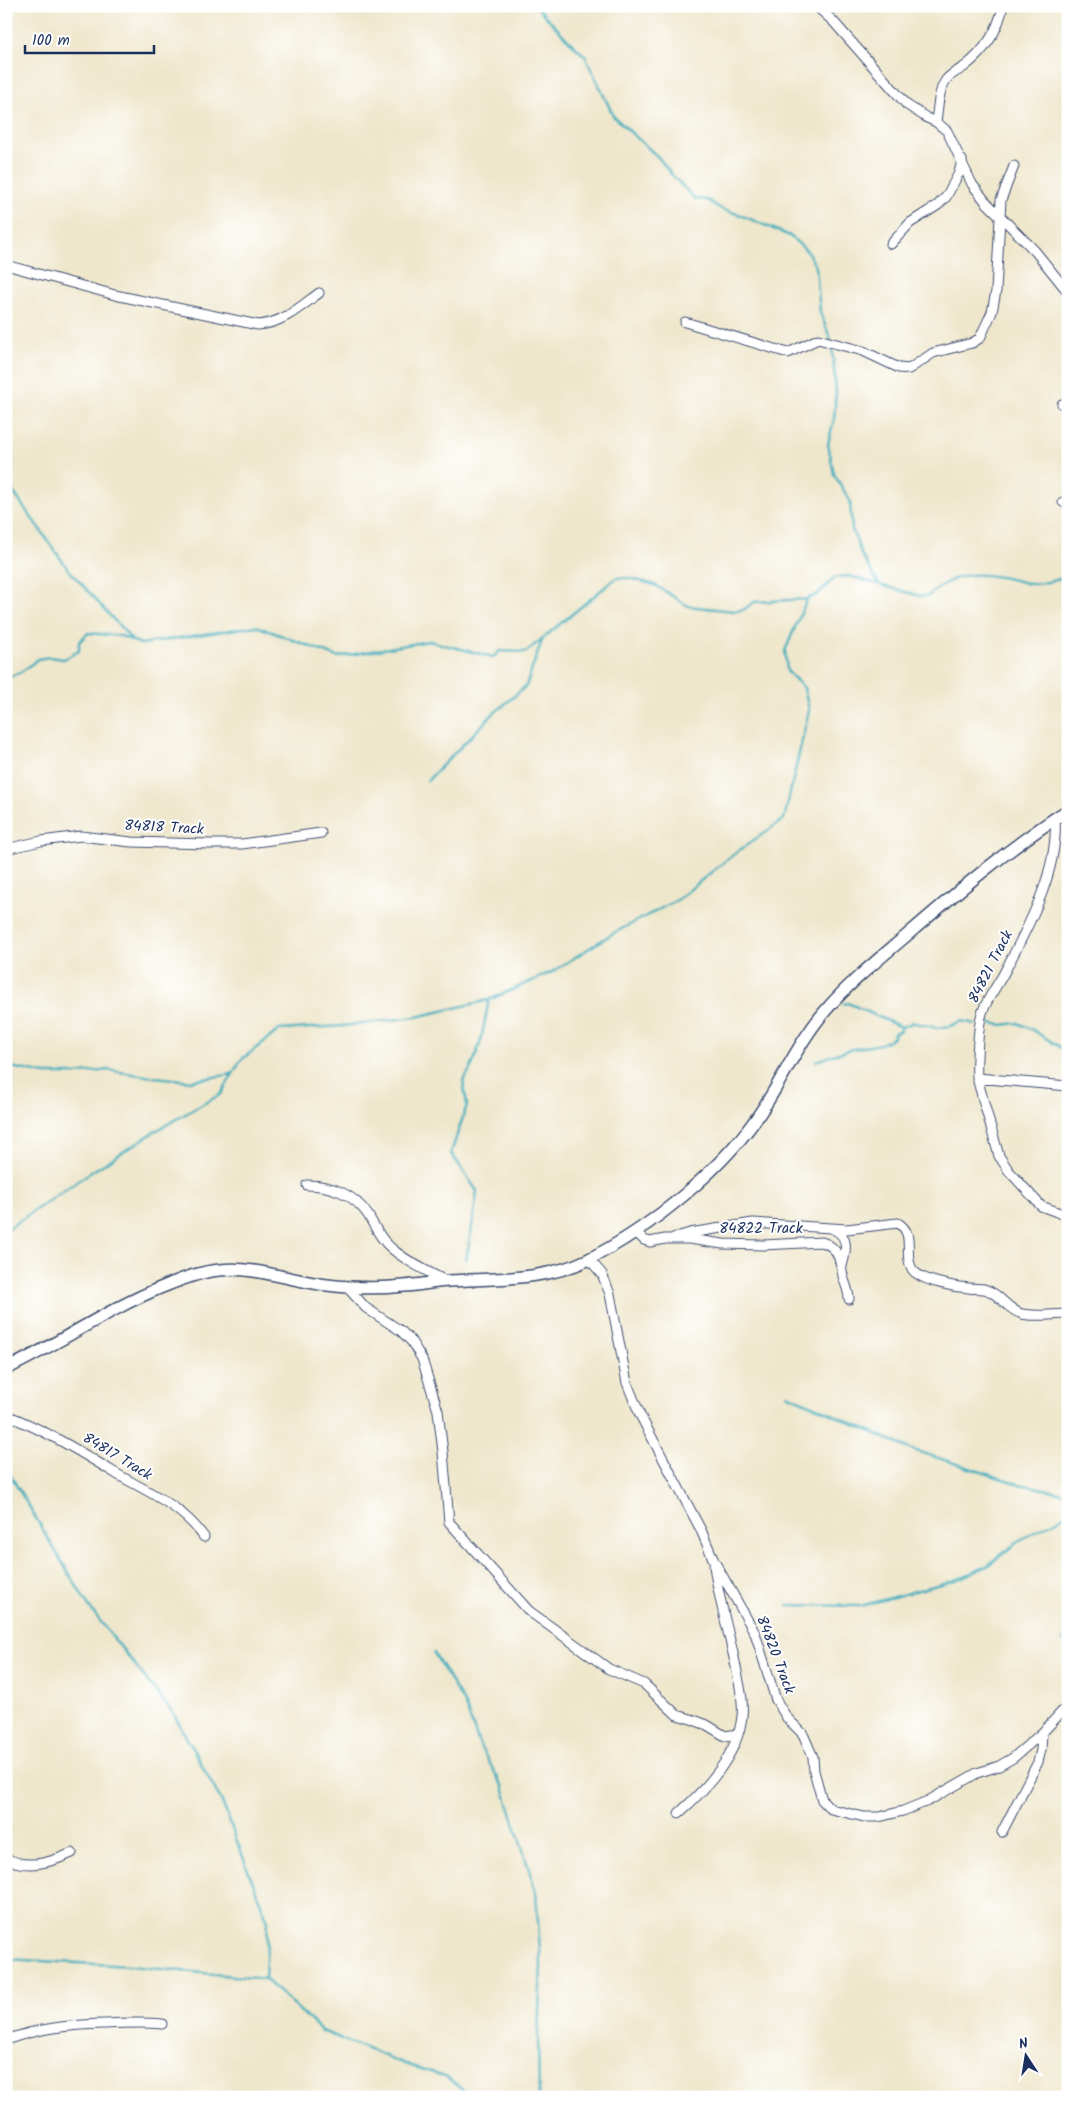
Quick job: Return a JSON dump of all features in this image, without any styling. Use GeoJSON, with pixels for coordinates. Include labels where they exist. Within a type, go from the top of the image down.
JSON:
{"type":"FeatureCollection","features":[{"type":"Feature","properties":{"kind":"street"},"geometry":{"type":"LineString","coordinates":[[816,6],[832,20],[907,105],[936,122],[947,131],[962,159],[972,184],[999,216],[1035,251],[1068,292]]}},
{"type":"Feature","properties":{"kind":"street"},"geometry":{"type":"LineString","coordinates":[[936,122],[940,98],[946,80],[977,57],[985,48],[997,28],[1002,6]]}},
{"type":"Feature","properties":{"kind":"street"},"geometry":{"type":"LineString","coordinates":[[891,244],[910,223],[938,205],[946,197],[959,173],[962,159]]}},
{"type":"Feature","properties":{"kind":"street"},"geometry":{"type":"LineString","coordinates":[[686,322],[788,353],[818,339],[831,341],[863,350],[899,368],[909,368],[933,353],[972,342],[980,338],[992,312],[996,291],[999,216],[1004,187],[1014,166]]}},
{"type":"Feature","properties":{"kind":"street"},"geometry":{"type":"LineString","coordinates":[[6,265],[106,292],[258,325],[271,324],[284,318],[319,293]]}},
{"type":"Feature","properties":{"kind":"street"},"geometry":{"type":"LineString","coordinates":[[6,1369],[132,1299],[178,1280],[216,1270],[243,1268],[288,1279],[346,1286],[400,1287],[533,1276],[569,1268],[589,1259],[635,1231],[708,1175],[734,1147],[763,1108],[796,1050],[826,1010],[860,976],[967,882],[1019,842],[1068,810]]}},
{"type":"Feature","properties":{"kind":"street","name":"84821 Track"},"geometry":{"type":"LineString","coordinates":[[1055,818],[1056,844],[1045,883],[1015,952],[982,1013],[976,1065],[977,1078],[1000,1156],[1009,1171],[1041,1206],[1068,1216]]}},
{"type":"Feature","properties":{"kind":"street","name":"84818 Track"},"geometry":{"type":"LineString","coordinates":[[6,849],[41,840],[81,836],[131,842],[242,844],[321,833]]}},
{"type":"Feature","properties":{"kind":"street"},"geometry":{"type":"LineString","coordinates":[[977,1078],[1068,1086]]}},
{"type":"Feature","properties":{"kind":"street"},"geometry":{"type":"LineString","coordinates":[[308,1185],[320,1185],[352,1197],[366,1213],[381,1237],[395,1252],[446,1282]]}},
{"type":"Feature","properties":{"kind":"street"},"geometry":{"type":"LineString","coordinates":[[674,1238],[690,1233],[753,1223],[833,1229],[898,1223],[904,1226],[907,1234],[909,1260],[912,1269],[920,1275],[935,1282],[984,1289],[995,1294],[1012,1309],[1020,1313],[1030,1315],[1068,1314]]}},
{"type":"Feature","properties":{"kind":"street"},"geometry":{"type":"LineString","coordinates":[[833,1229],[839,1232],[845,1240],[846,1248],[842,1266]]}},
{"type":"Feature","properties":{"kind":"street","name":"84822 Track"},"geometry":{"type":"LineString","coordinates":[[635,1231],[644,1240],[650,1242],[674,1238],[742,1245],[822,1242],[831,1245],[836,1250],[842,1266],[849,1299]]}},
{"type":"Feature","properties":{"kind":"street","name":"84820 Track"},"geometry":{"type":"LineString","coordinates":[[589,1259],[602,1274],[610,1294],[627,1383],[640,1415],[701,1530],[714,1561],[755,1633],[776,1700],[787,1718],[803,1734],[813,1757],[814,1771],[822,1800],[831,1809],[864,1817],[879,1817],[903,1811],[946,1792],[977,1773],[999,1766],[1020,1753],[1068,1705]]}},
{"type":"Feature","properties":{"kind":"street"},"geometry":{"type":"LineString","coordinates":[[346,1286],[366,1308],[401,1331],[411,1341],[422,1359],[438,1411],[449,1522],[460,1535],[529,1611],[609,1670],[644,1684],[677,1715],[699,1722],[725,1736],[738,1734]]}},
{"type":"Feature","properties":{"kind":"street","name":"84817 Track"},"geometry":{"type":"LineString","coordinates":[[6,1414],[48,1432],[148,1492],[172,1504],[193,1522],[204,1537]]}},
{"type":"Feature","properties":{"kind":"street"},"geometry":{"type":"LineString","coordinates":[[679,1812],[704,1790],[733,1748],[742,1717],[742,1701],[731,1642],[717,1591],[714,1561]]}},
{"type":"Feature","properties":{"kind":"street"},"geometry":{"type":"LineString","coordinates":[[1002,1832],[1038,1762],[1042,1750],[1042,1733]]}},
{"type":"Feature","properties":{"kind":"street"},"geometry":{"type":"LineString","coordinates":[[6,1858],[26,1865],[56,1860],[72,1853]]}},
{"type":"Feature","properties":{"kind":"street"},"geometry":{"type":"LineString","coordinates":[[6,2040],[30,2031],[64,2025],[137,2021],[162,2024]]}},
{"type":"Feature","properties":{"kind":"waterway"},"geometry":{"type":"LineString","coordinates":[[536,6],[585,56],[614,117],[659,158],[671,174],[695,199],[707,200],[723,210],[738,214],[790,236],[807,251],[816,267],[820,312],[831,340]]}},
{"type":"Feature","properties":{"kind":"waterway"},"geometry":{"type":"LineString","coordinates":[[832,346],[836,392],[834,419],[828,444],[834,474],[850,501],[852,529],[862,556],[879,584]]}},
{"type":"Feature","properties":{"kind":"waterway"},"geometry":{"type":"LineString","coordinates":[[6,482],[68,569],[133,641]]}},
{"type":"Feature","properties":{"kind":"waterway"},"geometry":{"type":"LineString","coordinates":[[6,678],[21,672],[38,659],[49,657],[64,659],[79,651],[79,642],[88,633],[121,636],[141,644],[256,626],[338,657],[429,641],[493,657],[500,651],[526,652],[616,578],[629,578],[655,585],[688,606],[734,611],[743,610],[754,602],[807,599],[818,594],[834,578],[849,576],[920,596],[928,596],[948,582],[967,576],[987,575],[1033,584],[1068,577]]}},
{"type":"Feature","properties":{"kind":"waterway"},"geometry":{"type":"LineString","coordinates":[[6,1230],[85,1176],[159,1129],[221,1094],[241,1060],[279,1030],[342,1026],[416,1017],[489,1000],[552,972],[610,935],[677,900],[734,854],[784,819],[809,710],[804,688],[787,671],[785,651],[807,599]]}},
{"type":"Feature","properties":{"kind":"waterway"},"geometry":{"type":"LineString","coordinates":[[427,781],[492,715],[526,686],[542,640]]}},
{"type":"Feature","properties":{"kind":"waterway"},"geometry":{"type":"LineString","coordinates":[[466,1260],[477,1191],[451,1153],[467,1105],[463,1081],[477,1052],[489,1000]]}},
{"type":"Feature","properties":{"kind":"waterway"},"geometry":{"type":"LineString","coordinates":[[843,1004],[848,1003],[901,1027],[911,1022],[937,1028],[950,1026],[962,1021],[975,1024]]}},
{"type":"Feature","properties":{"kind":"waterway"},"geometry":{"type":"LineString","coordinates":[[984,1022],[1002,1025],[1018,1023],[1033,1030],[1066,1051],[1068,1062]]}},
{"type":"Feature","properties":{"kind":"waterway"},"geometry":{"type":"LineString","coordinates":[[816,1061],[848,1050],[886,1042],[894,1037],[894,1033],[901,1030],[901,1027]]}},
{"type":"Feature","properties":{"kind":"waterway"},"geometry":{"type":"LineString","coordinates":[[6,1066],[45,1074],[74,1074],[108,1070],[191,1081],[232,1074]]}},
{"type":"Feature","properties":{"kind":"waterway"},"geometry":{"type":"LineString","coordinates":[[787,1394],[910,1449],[1019,1484],[1068,1494]]}},
{"type":"Feature","properties":{"kind":"waterway"},"geometry":{"type":"LineString","coordinates":[[9,1473],[89,1607],[173,1713],[222,1802],[268,1922],[265,1979]]}},
{"type":"Feature","properties":{"kind":"waterway"},"geometry":{"type":"LineString","coordinates":[[788,1605],[861,1606],[955,1580],[987,1566],[1020,1540],[1068,1514]]}},
{"type":"Feature","properties":{"kind":"waterway"},"geometry":{"type":"LineString","coordinates":[[1063,1642],[1068,1635]]}},
{"type":"Feature","properties":{"kind":"waterway"},"geometry":{"type":"LineString","coordinates":[[434,1653],[464,1703],[481,1748],[503,1787],[536,1892],[541,1965],[538,2036],[539,2097]]}},
{"type":"Feature","properties":{"kind":"waterway"},"geometry":{"type":"LineString","coordinates":[[6,1959],[130,1966],[265,1979],[322,2031],[405,2064],[447,2077],[471,2097]]}}]}
